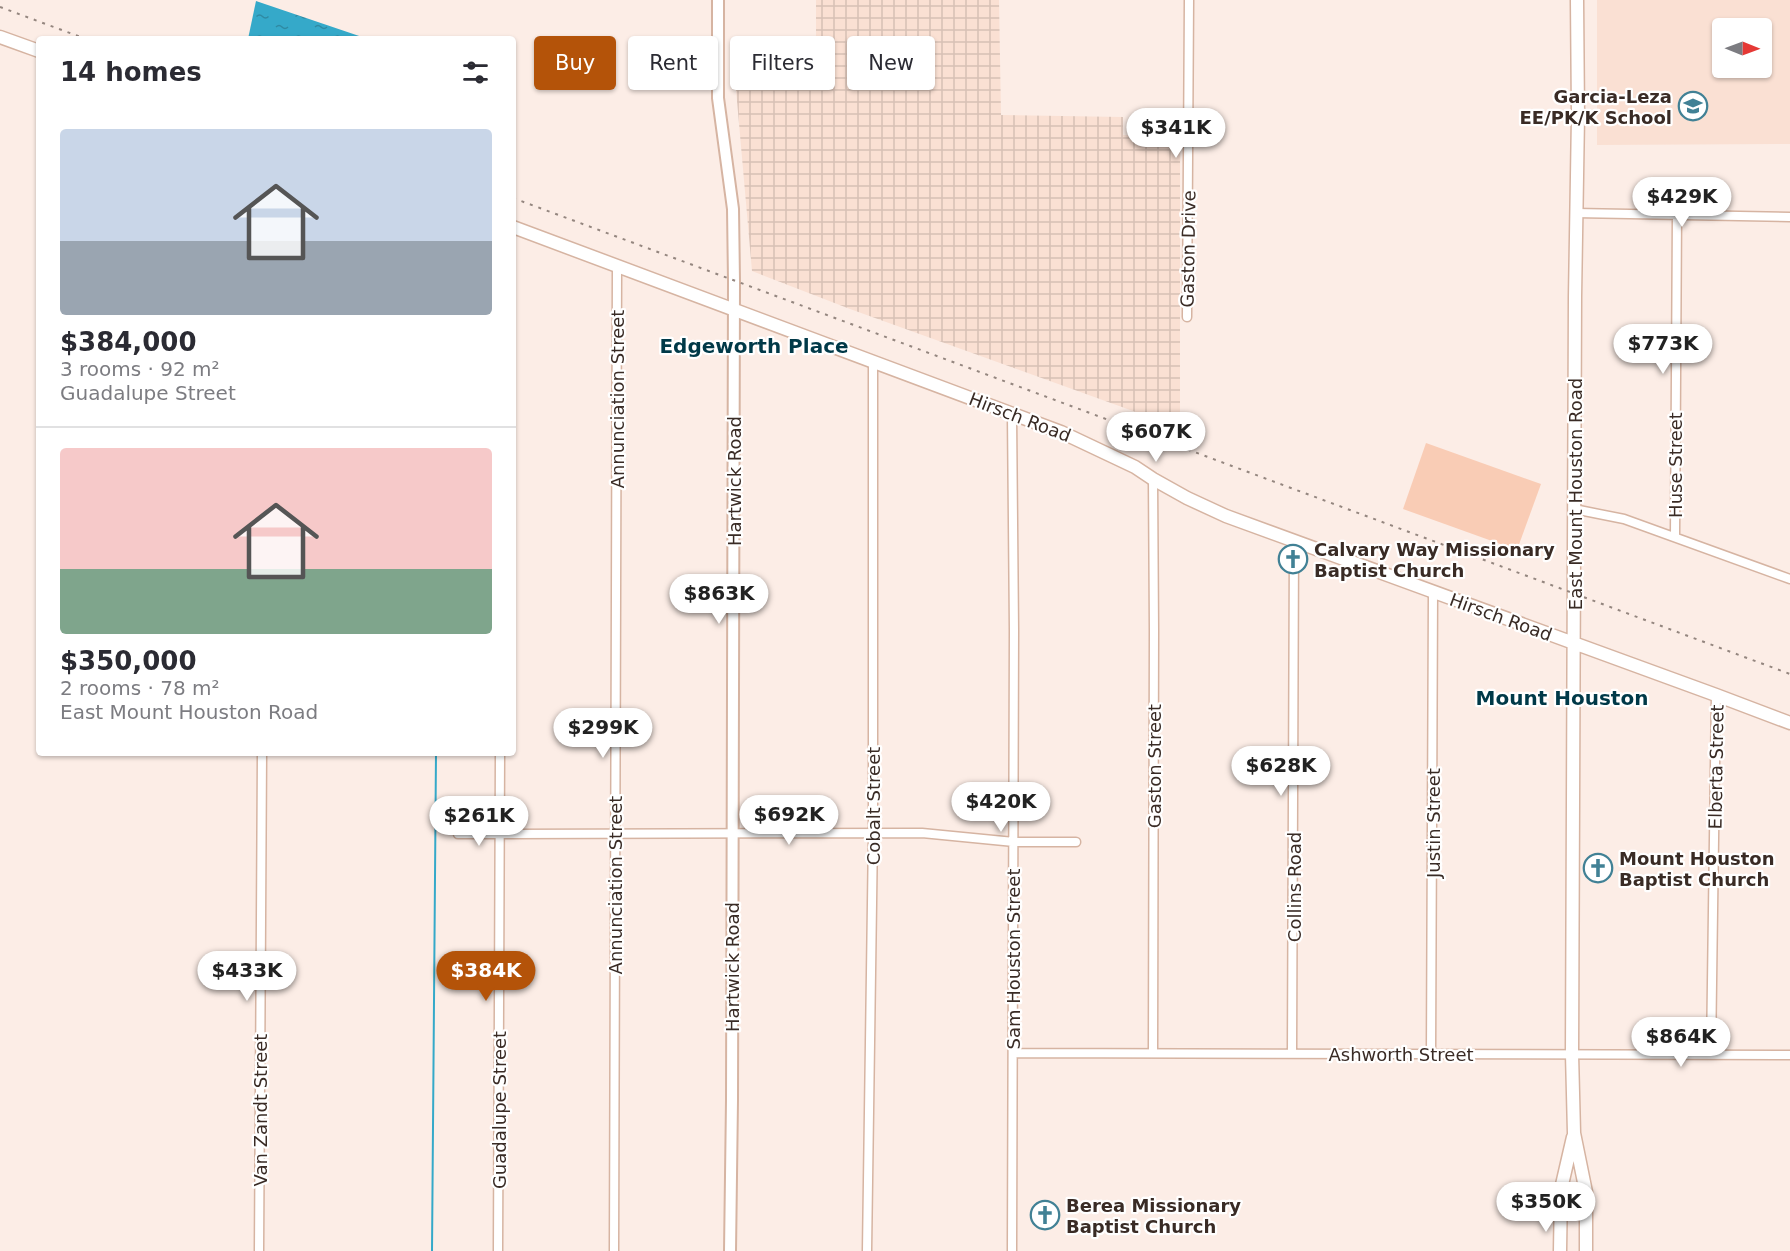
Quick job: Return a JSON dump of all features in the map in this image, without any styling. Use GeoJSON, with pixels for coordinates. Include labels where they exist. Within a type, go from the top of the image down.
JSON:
{"type":"FeatureCollection","features":[{"type":"Feature","properties":{"kind":"main road","name":"East Mount Houston Road"},"geometry":{"type":"LineString","coordinates":[[1577,0],[1572,1054],[1574,1133],[1586,1192],[1586,1251]]}},
{"type":"Feature","properties":{"kind":"main road"},"geometry":{"type":"LineString","coordinates":[[0,37],[36,50]]}},
{"type":"Feature","properties":{"kind":"main road","name":"Hirsch Road"},"geometry":{"type":"LineString","coordinates":[[516,228],[1061,432],[1135,466],[1187,498],[1227,516],[1790,723]]}},
{"type":"Feature","properties":{"kind":"main road","name":"East Mount Houston Road"},"geometry":{"type":"LineString","coordinates":[[1560,1251],[1561,1189],[1574,1133]]}},
{"type":"Feature","properties":{"kind":"street","name":"Hartwick Road"},"geometry":{"type":"LineString","coordinates":[[718,0],[718,98],[733,209],[735,310],[730,1251]]}},
{"type":"Feature","properties":{"kind":"street","name":"Gaston Drive"},"geometry":{"type":"LineString","coordinates":[[1187,317],[1189,0]]}},
{"type":"Feature","properties":{"kind":"street"},"geometry":{"type":"LineString","coordinates":[[1575,213],[1790,217]]}},
{"type":"Feature","properties":{"kind":"street","name":"Huse Street"},"geometry":{"type":"LineString","coordinates":[[1675,537],[1677,214]]}},
{"type":"Feature","properties":{"kind":"street","name":"Annunciation Street"},"geometry":{"type":"LineString","coordinates":[[615,1251],[617,267]]}},
{"type":"Feature","properties":{"kind":"street","name":"Cobalt Street"},"geometry":{"type":"LineString","coordinates":[[867,1251],[873,834],[873,361]]}},
{"type":"Feature","properties":{"kind":"street","name":"Sam Houston Street"},"geometry":{"type":"LineString","coordinates":[[1012,414],[1014,842],[1012,1251]]}},
{"type":"Feature","properties":{"kind":"street","name":"Gaston Street"},"geometry":{"type":"LineString","coordinates":[[1153,479],[1153,1053]]}},
{"type":"Feature","properties":{"kind":"street"},"geometry":{"type":"LineString","coordinates":[[1574,509],[1624,519],[1790,579]]}},
{"type":"Feature","properties":{"kind":"street","name":"Collins Road"},"geometry":{"type":"LineString","coordinates":[[1292,1054],[1294,541]]}},
{"type":"Feature","properties":{"kind":"street","name":"Justin Street"},"geometry":{"type":"LineString","coordinates":[[1431,1054],[1433,592]]}},
{"type":"Feature","properties":{"kind":"street","name":"Elberta Street"},"geometry":{"type":"LineString","coordinates":[[1710,1055],[1716,695]]}},
{"type":"Feature","properties":{"kind":"street","name":"Van Zandt Street"},"geometry":{"type":"LineString","coordinates":[[259,1251],[262,756]]}},
{"type":"Feature","properties":{"kind":"street","name":"Guadalupe Street"},"geometry":{"type":"LineString","coordinates":[[498,1251],[500,756]]}},
{"type":"Feature","properties":{"kind":"street"},"geometry":{"type":"LineString","coordinates":[[458,834],[922,833],[1014,842],[1076,842]]}},
{"type":"Feature","properties":{"kind":"street","name":"Ashworth Street"},"geometry":{"type":"LineString","coordinates":[[1013,1053],[1790,1055]]}},
{"type":"Feature","properties":{"kind":"shaded area"},"geometry":{"type":"Polygon","coordinates":[[[816,0],[999,0],[1001,115],[1123,117],[1123,135],[1180,138],[1180,428],[850,309],[752,271],[736,90],[835,90],[835,36],[816,36],[816,0]]]}},
{"type":"Feature","properties":{"kind":"shaded area","name":"Garcia-Leza EE/PK/K School"},"geometry":{"type":"Polygon","coordinates":[[[1597,0],[1790,0],[1790,144],[1597,145],[1597,0]]]}},
{"type":"Feature","properties":{"kind":"shaded area"},"geometry":{"type":"Polygon","coordinates":[[[1426,443],[1541,484],[1517,550],[1403,509],[1426,443]]]}},
{"type":"Feature","properties":{"kind":"water"},"geometry":{"type":"Polygon","coordinates":[[[256,1],[359,36],[249,36],[256,1]]]}},
{"type":"Feature","properties":{"kind":"waterway"},"geometry":{"type":"LineString","coordinates":[[432,1251],[436,756]]}},
{"type":"Feature","properties":{"kind":"railway"},"geometry":{"type":"LineString","coordinates":[[0,7],[78,36]]}},
{"type":"Feature","properties":{"kind":"railway"},"geometry":{"type":"LineString","coordinates":[[516,199],[1790,674]]}},
{"type":"Feature","properties":{"kind":"place","name":"Garcia-Leza EE/PK/K School"},"geometry":{"type":"Point","coordinates":[1693,106]}},
{"type":"Feature","properties":{"kind":"place","name":"Calvary Way Missionary Baptist Church"},"geometry":{"type":"Point","coordinates":[1293,559]}},
{"type":"Feature","properties":{"kind":"place","name":"Mount Houston Baptist Church"},"geometry":{"type":"Point","coordinates":[1598,868]}},
{"type":"Feature","properties":{"kind":"place","name":"Berea Missionary Baptist Church"},"geometry":{"type":"Point","coordinates":[1045,1215]}},
{"type":"Feature","properties":{"kind":"district","name":"Edgeworth Place"},"geometry":{"type":"Point","coordinates":[754,346]}},
{"type":"Feature","properties":{"kind":"district","name":"Mount Houston"},"geometry":{"type":"Point","coordinates":[1562,698]}}]}
